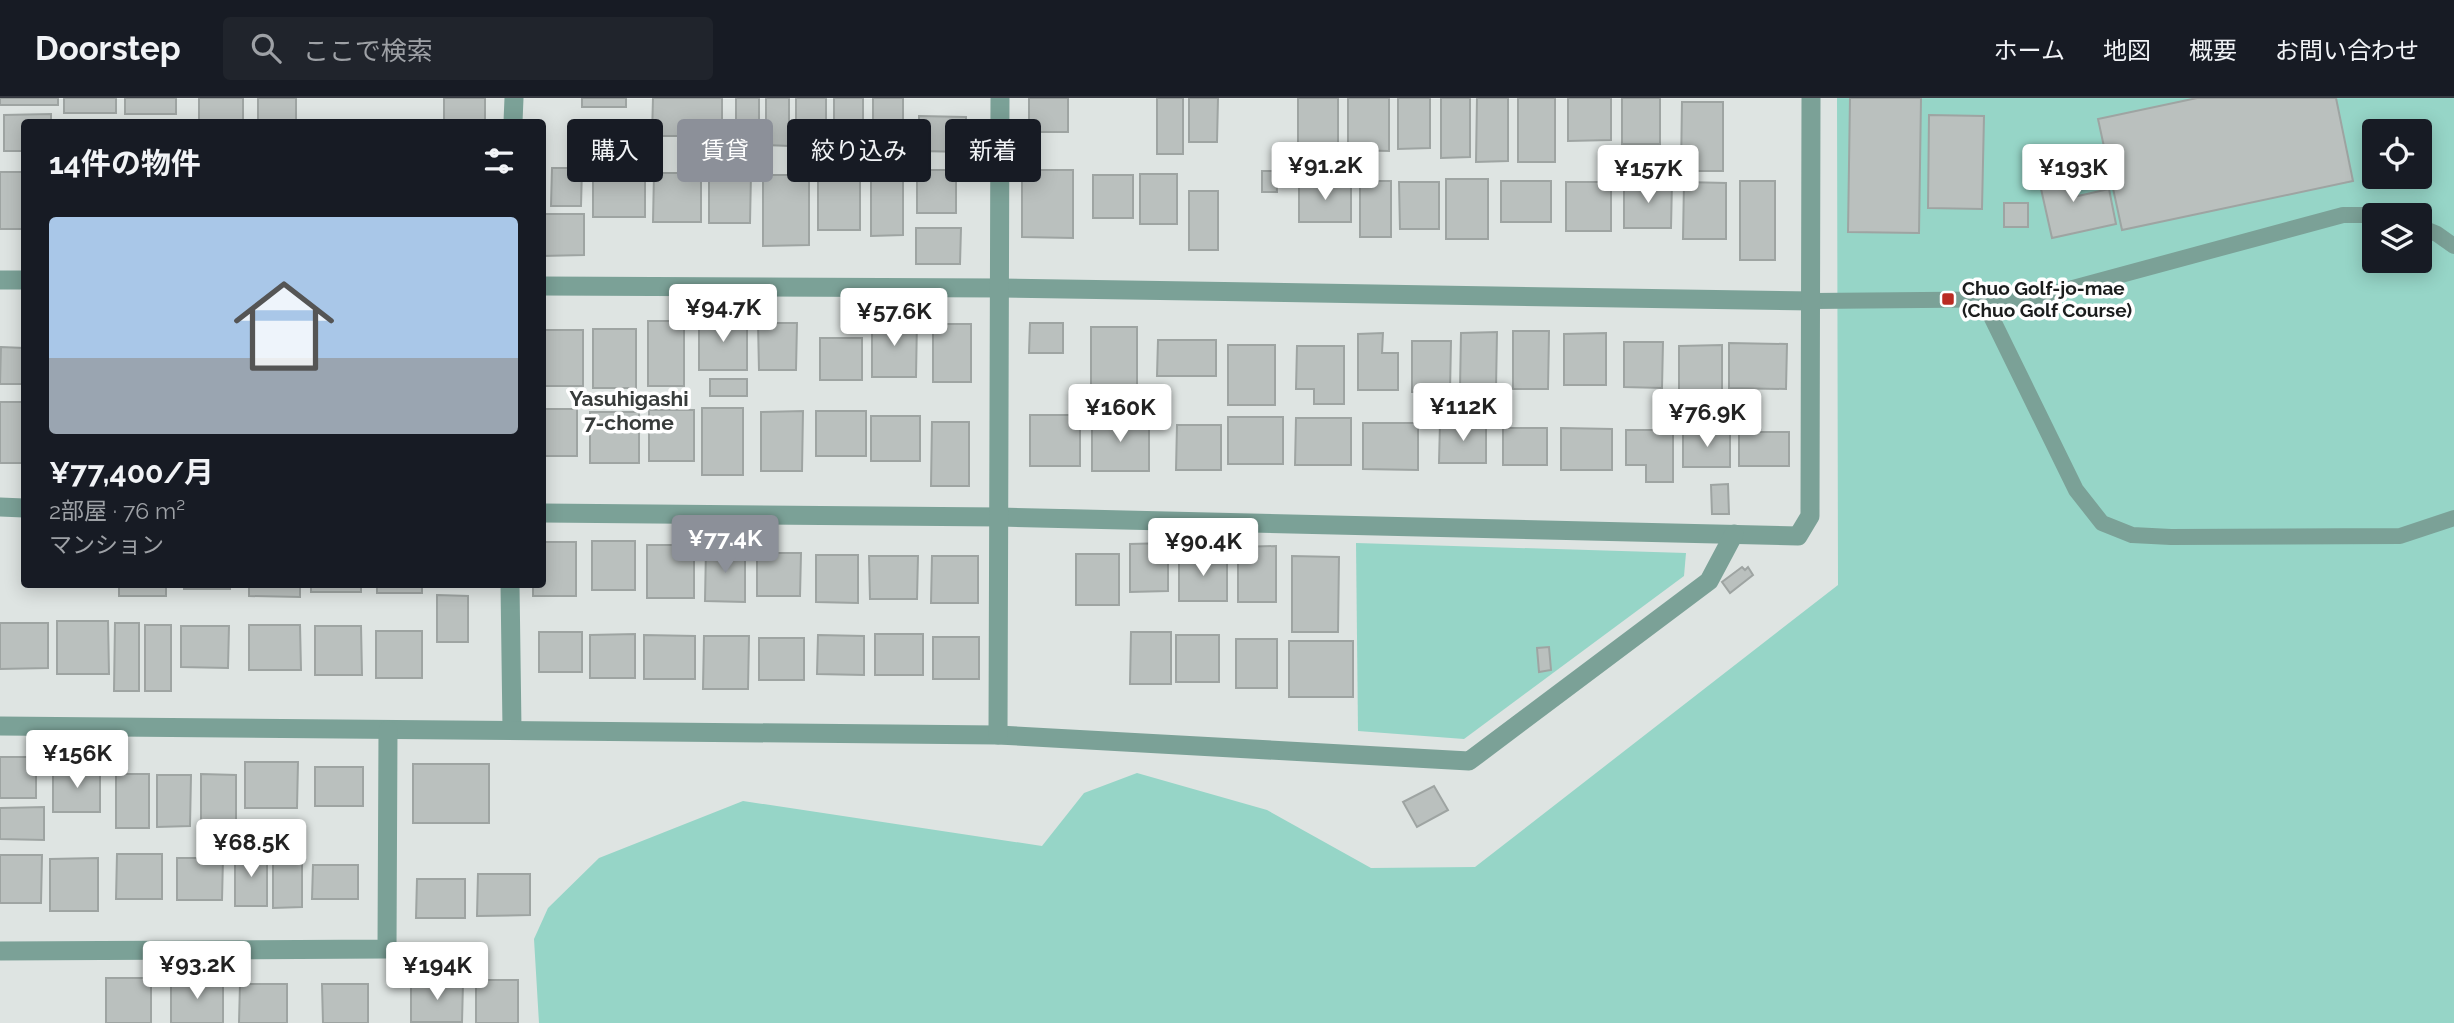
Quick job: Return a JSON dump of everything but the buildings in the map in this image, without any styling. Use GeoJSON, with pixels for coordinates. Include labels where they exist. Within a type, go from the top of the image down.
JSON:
{"type":"FeatureCollection","features":[{"type":"Feature","properties":{"kind":"street"},"geometry":{"type":"LineString","coordinates":[[513,119],[514,98]]}},
{"type":"Feature","properties":{"kind":"street"},"geometry":{"type":"LineString","coordinates":[[998,734],[1000,98]]}},
{"type":"Feature","properties":{"kind":"street"},"geometry":{"type":"LineString","coordinates":[[546,513],[1000,517],[1798,536],[1810,516],[1813,301],[1811,98]]}},
{"type":"Feature","properties":{"kind":"street"},"geometry":{"type":"LineString","coordinates":[[0,280],[21,280]]}},
{"type":"Feature","properties":{"kind":"street"},"geometry":{"type":"LineString","coordinates":[[546,286],[1000,288],[1813,301]]}},
{"type":"Feature","properties":{"kind":"street"},"geometry":{"type":"LineString","coordinates":[[0,508],[21,508]]}},
{"type":"Feature","properties":{"kind":"street"},"geometry":{"type":"LineString","coordinates":[[0,726],[998,734],[1469,761],[1709,581],[1734,534]]}},
{"type":"Feature","properties":{"kind":"street"},"geometry":{"type":"LineString","coordinates":[[510,588],[512,729]]}},
{"type":"Feature","properties":{"kind":"street"},"geometry":{"type":"LineString","coordinates":[[0,951],[387,949],[388,730]]}},
{"type":"Feature","properties":{"kind":"lane"},"geometry":{"type":"LineString","coordinates":[[1813,301],[2032,299],[2343,215],[2362,215]]}},
{"type":"Feature","properties":{"kind":"lane"},"geometry":{"type":"LineString","coordinates":[[2432,232],[2454,246]]}},
{"type":"Feature","properties":{"kind":"lane"},"geometry":{"type":"LineString","coordinates":[[1983,300],[2076,490],[2102,523],[2132,534],[2171,537],[2400,536],[2454,518]]}},
{"type":"Feature","properties":{"kind":"green space"},"geometry":{"type":"Polygon","coordinates":[[[1837,98],[2454,98],[2454,1023],[539,1023],[534,939],[548,908],[599,858],[743,801],[1042,846],[1084,793],[1137,773],[1267,810],[1371,868],[1475,867],[1838,585],[1837,98]]]}},
{"type":"Feature","properties":{"kind":"green space"},"geometry":{"type":"Polygon","coordinates":[[[1356,543],[1686,553],[1684,576],[1464,739],[1358,731],[1356,543]]]}},
{"type":"Feature","properties":{"kind":"place","name":"Chuo Golf-jo-mae (Chuo Golf Course)"},"geometry":{"type":"Point","coordinates":[1948,299]}},
{"type":"Feature","properties":{"kind":"district","name":"Yasuhigashi 7-chome"},"geometry":{"type":"Point","coordinates":[629,410]}}]}
